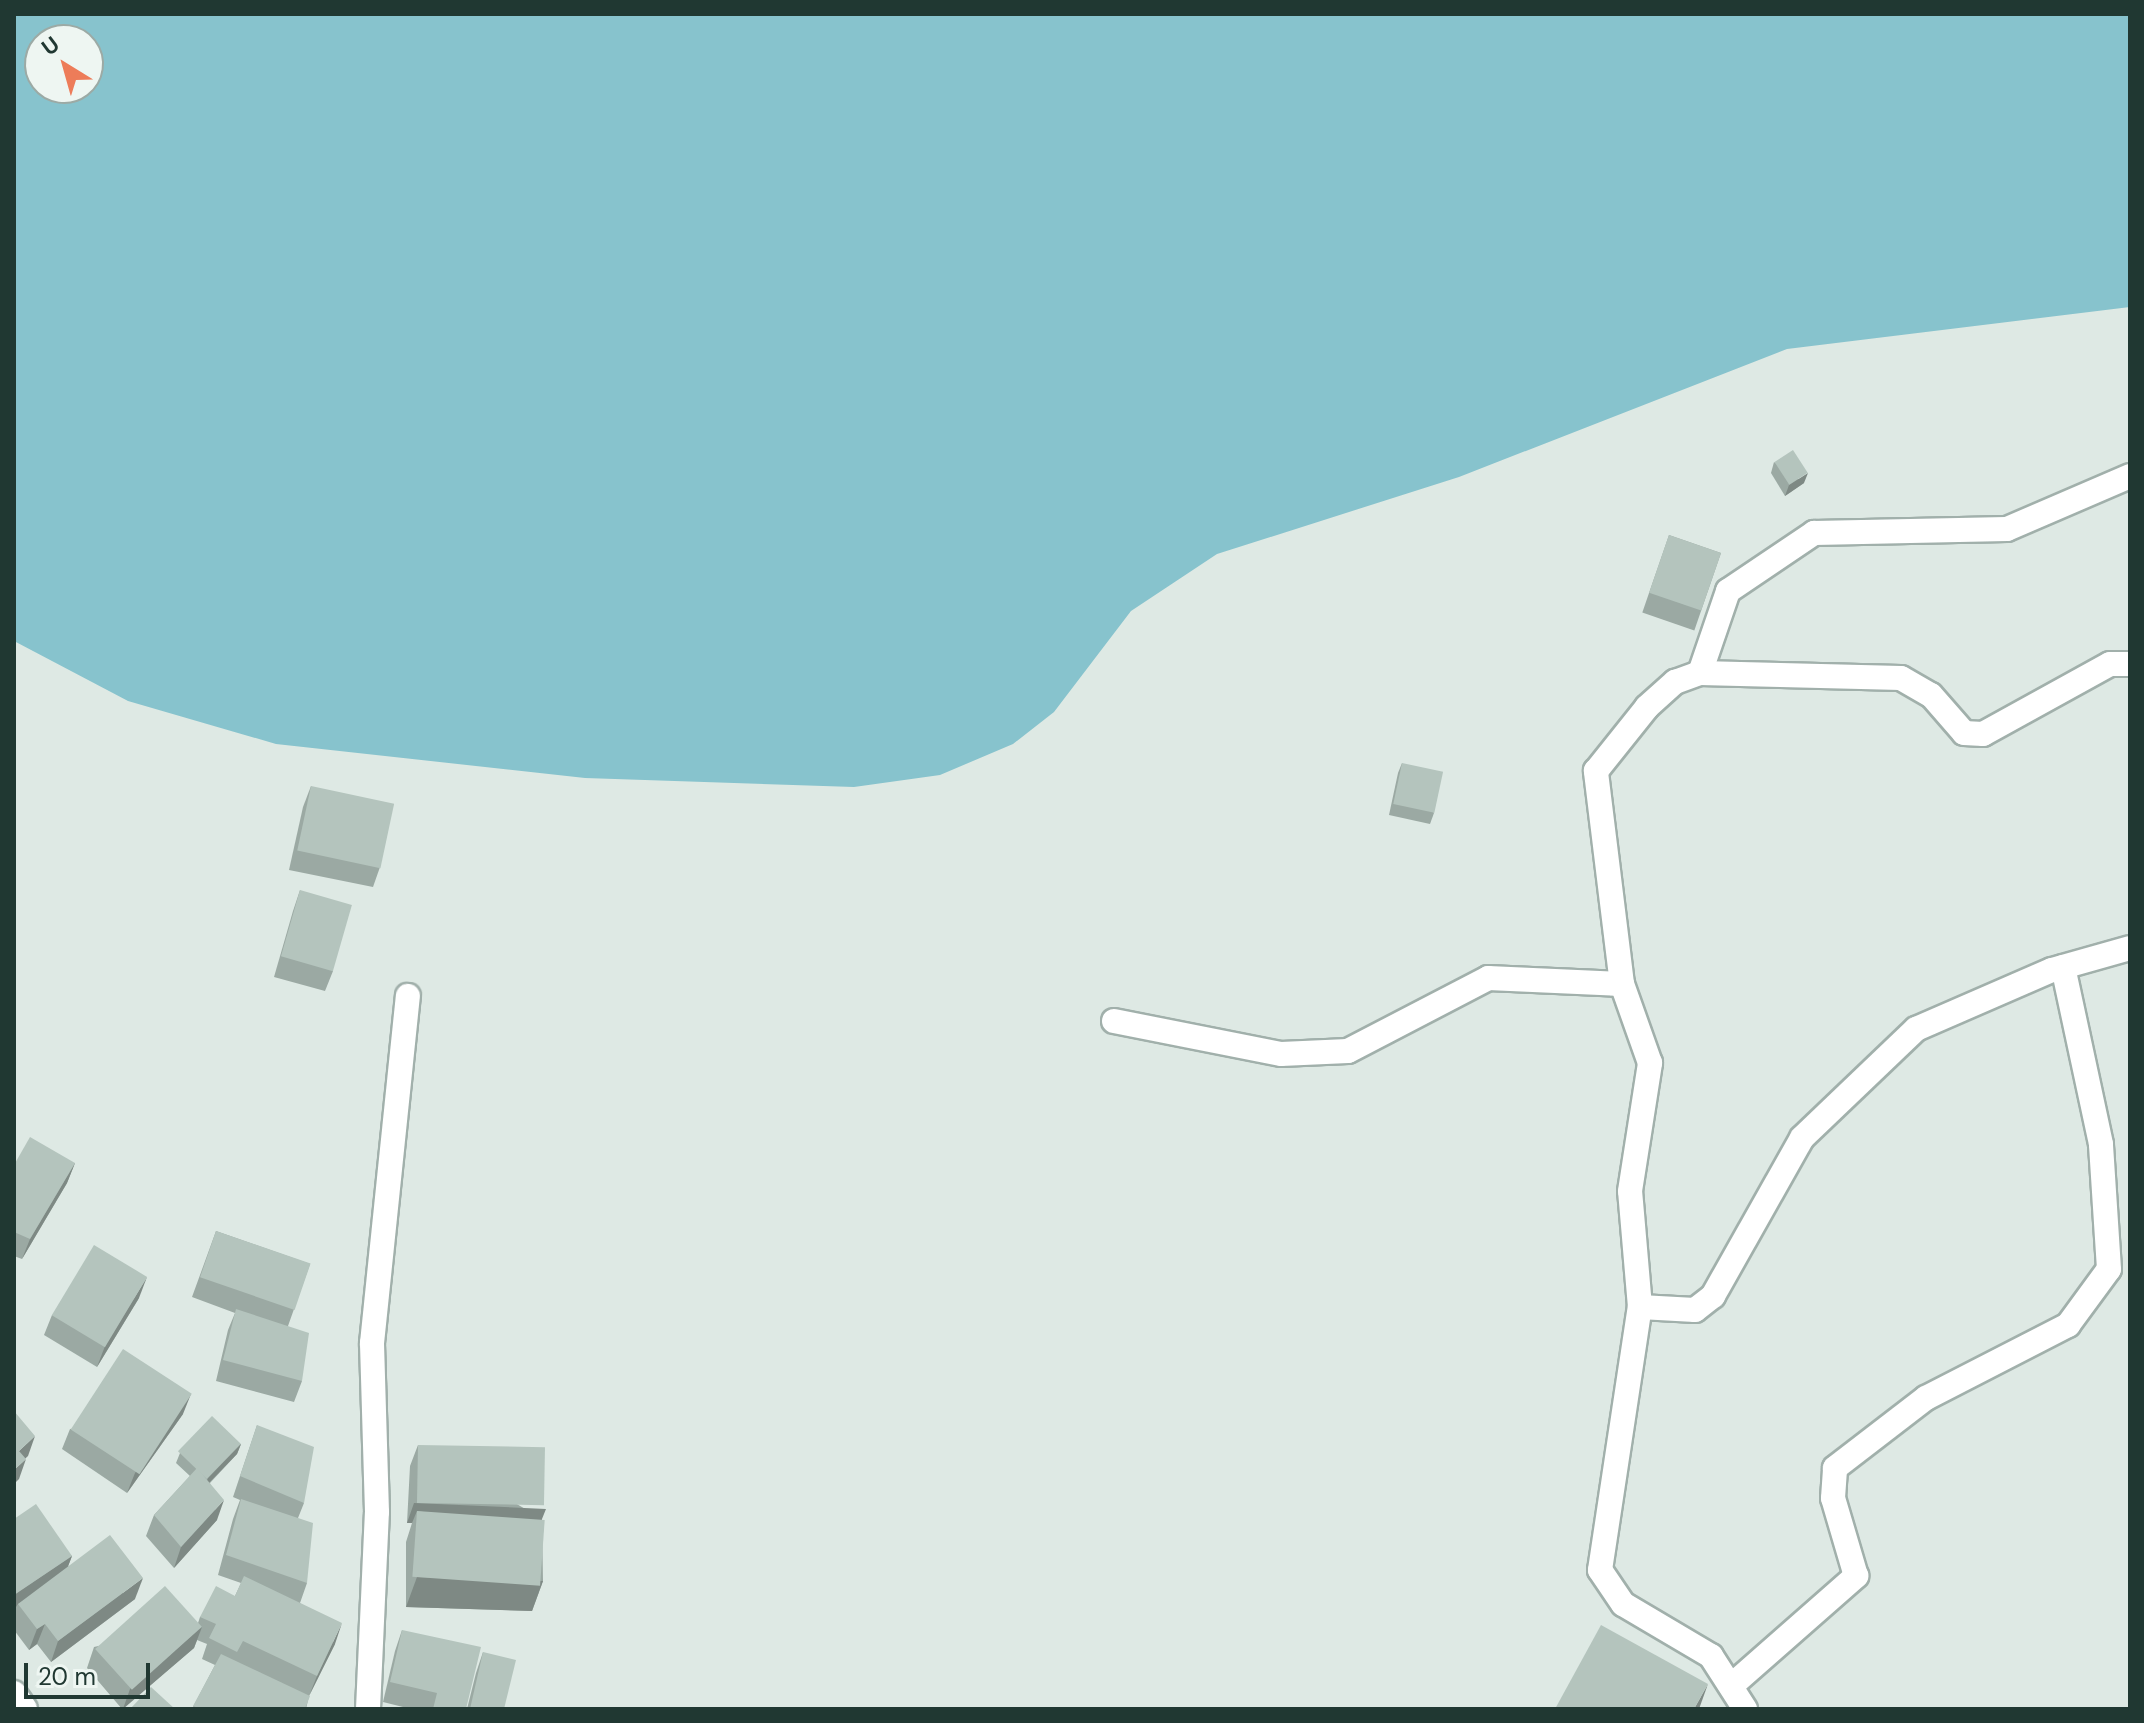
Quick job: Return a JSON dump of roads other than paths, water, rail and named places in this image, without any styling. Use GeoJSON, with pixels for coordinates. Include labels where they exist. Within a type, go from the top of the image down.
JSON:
{"type":"FeatureCollection","features":[{"type":"Feature","properties":{"kind":"street"},"geometry":{"type":"LineString","coordinates":[[1700,673],[1728,591],[1814,533],[2007,529],[2130,476]]}},
{"type":"Feature","properties":{"kind":"street"},"geometry":{"type":"LineString","coordinates":[[1745,1709],[1711,1656],[1623,1604],[1600,1570],[1640,1307],[1630,1191],[1650,1063],[1622,984],[1596,771],[1647,707],[1675,682],[1700,673],[1901,678],[1931,695],[1964,733],[1983,734],[2110,664],[2130,664]]}},
{"type":"Feature","properties":{"kind":"street"},"geometry":{"type":"LineString","coordinates":[[1640,1307],[1695,1310],[1713,1296],[1802,1138],[1916,1029],[2063,967],[2130,948]]}},
{"type":"Feature","properties":{"kind":"street"},"geometry":{"type":"LineString","coordinates":[[1731,1686],[1856,1576],[1833,1498],[1835,1468],[1926,1398],[2068,1325],[2109,1269],[2101,1144],[2063,967]]}},
{"type":"Feature","properties":{"kind":"street"},"geometry":{"type":"LineString","coordinates":[[1114,1021],[1281,1054],[1348,1051],[1488,978],[1622,984]]}},
{"type":"Feature","properties":{"kind":"street"},"geometry":{"type":"LineString","coordinates":[[368,1709],[377,1512],[373,1328],[408,996]]}},
{"type":"Feature","properties":{"kind":"street"},"geometry":{"type":"LineString","coordinates":[[14,1693],[25,1709]]}},
{"type":"Feature","properties":{"kind":"water"},"geometry":{"type":"Polygon","coordinates":[[[14,14],[2130,14],[2130,307],[1787,349],[1459,477],[1217,554],[1131,611],[1054,712],[1013,744],[940,775],[854,787],[585,778],[276,744],[128,701],[14,641],[14,14]]]}}]}
